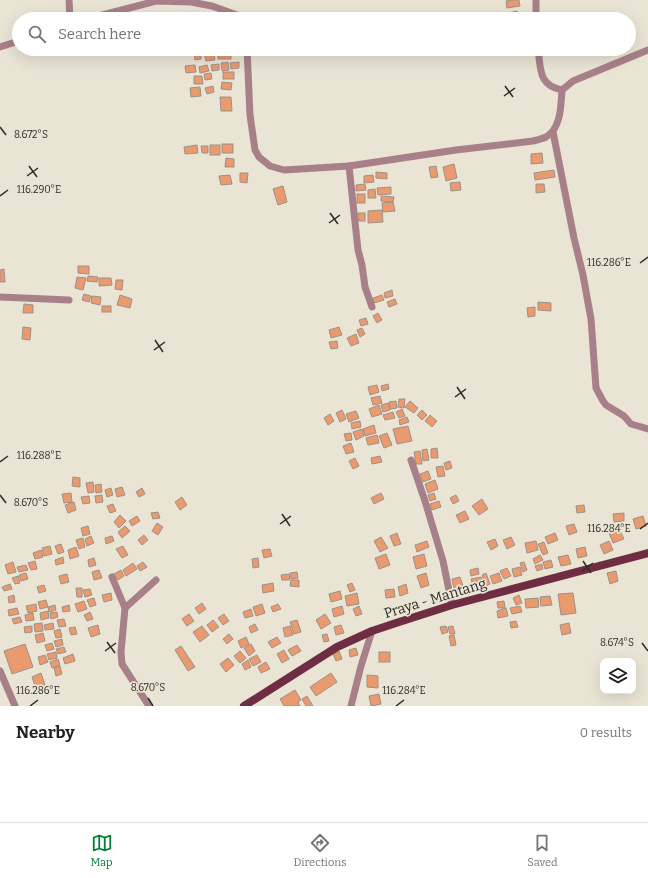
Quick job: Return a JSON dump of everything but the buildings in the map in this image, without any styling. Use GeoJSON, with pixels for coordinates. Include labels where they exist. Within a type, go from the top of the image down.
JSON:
{"type":"FeatureCollection","features":[{"type":"Feature","properties":{"kind":"main road","name":"Praya - Mantang"},"geometry":{"type":"LineString","coordinates":[[244,706],[338,647],[372,631],[452,605],[648,553]]}},
{"type":"Feature","properties":{"kind":"street"},"geometry":{"type":"LineString","coordinates":[[68,0],[69,12]]}},
{"type":"Feature","properties":{"kind":"street"},"geometry":{"type":"LineString","coordinates":[[113,12],[156,0],[191,1],[230,12]]}},
{"type":"Feature","properties":{"kind":"street"},"geometry":{"type":"LineString","coordinates":[[536,0],[536,12]]}},
{"type":"Feature","properties":{"kind":"street"},"geometry":{"type":"LineString","coordinates":[[0,47],[12,43]]}},
{"type":"Feature","properties":{"kind":"street"},"geometry":{"type":"LineString","coordinates":[[636,55],[648,50]]}},
{"type":"Feature","properties":{"kind":"street"},"geometry":{"type":"LineString","coordinates":[[247,56],[250,115],[255,150],[259,157],[270,166],[284,170],[349,166],[456,150],[533,141],[546,137],[553,132],[559,117],[562,90],[573,81],[633,56]]}},
{"type":"Feature","properties":{"kind":"street"},"geometry":{"type":"LineString","coordinates":[[539,56],[543,78],[547,84],[562,90]]}},
{"type":"Feature","properties":{"kind":"street"},"geometry":{"type":"LineString","coordinates":[[553,132],[591,320],[596,388],[606,405],[624,416],[631,424],[648,429]]}},
{"type":"Feature","properties":{"kind":"street"},"geometry":{"type":"LineString","coordinates":[[349,166],[358,250],[365,287],[372,307]]}},
{"type":"Feature","properties":{"kind":"street"},"geometry":{"type":"LineString","coordinates":[[0,297],[69,300]]}},
{"type":"Feature","properties":{"kind":"street"},"geometry":{"type":"LineString","coordinates":[[411,460],[443,561],[452,605]]}},
{"type":"Feature","properties":{"kind":"street"},"geometry":{"type":"LineString","coordinates":[[112,577],[125,608],[120,652],[122,664],[149,706]]}},
{"type":"Feature","properties":{"kind":"street"},"geometry":{"type":"LineString","coordinates":[[125,608],[156,580]]}},
{"type":"Feature","properties":{"kind":"street"},"geometry":{"type":"LineString","coordinates":[[352,706],[361,666],[372,631]]}},
{"type":"Feature","properties":{"kind":"street"},"geometry":{"type":"LineString","coordinates":[[0,671],[15,706]]}}]}
